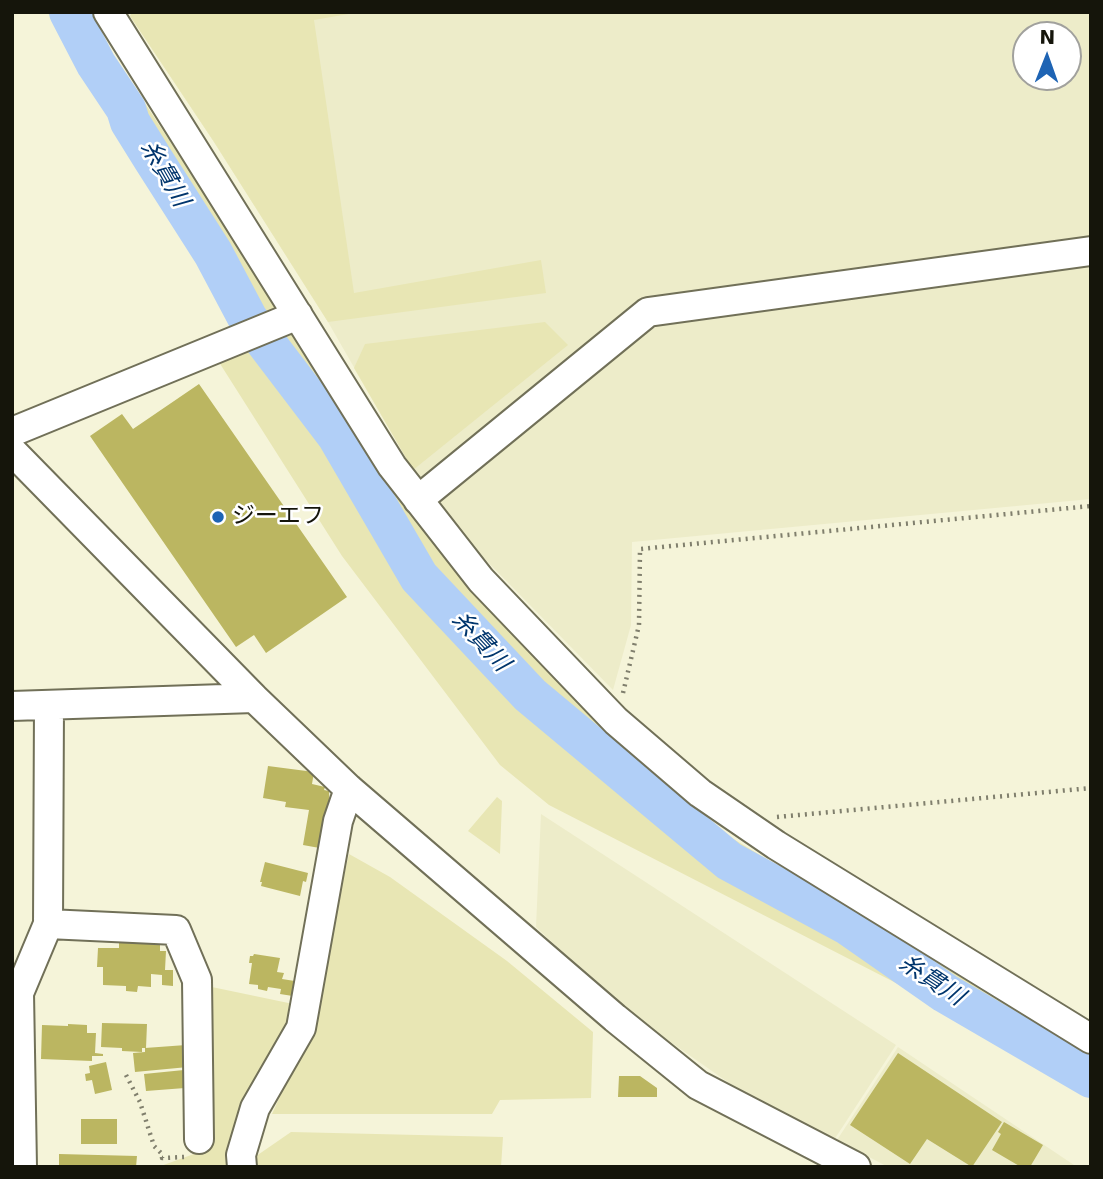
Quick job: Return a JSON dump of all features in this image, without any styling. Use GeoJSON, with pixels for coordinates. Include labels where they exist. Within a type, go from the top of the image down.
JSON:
{"type":"FeatureCollection","features":[{"type":"Feature","properties":{"kind":"street"},"geometry":{"type":"LineString","coordinates":[[107,12],[286,320],[392,466],[481,580],[617,721],[666,766],[737,820],[1091,1039]]}},
{"type":"Feature","properties":{"kind":"street"},"geometry":{"type":"LineString","coordinates":[[418,500],[648,312],[1091,251]]}},
{"type":"Feature","properties":{"kind":"street"},"geometry":{"type":"LineString","coordinates":[[12,432],[286,320]]}},
{"type":"Feature","properties":{"kind":"street"},"geometry":{"type":"LineString","coordinates":[[12,451],[254,698],[349,789],[615,1018],[698,1085],[856,1167]]}},
{"type":"Feature","properties":{"kind":"street"},"geometry":{"type":"LineString","coordinates":[[12,706],[254,698]]}},
{"type":"Feature","properties":{"kind":"street"},"geometry":{"type":"LineString","coordinates":[[22,1167],[16,993],[48,923],[49,706]]}},
{"type":"Feature","properties":{"kind":"street"},"geometry":{"type":"LineString","coordinates":[[242,1167],[241,1155],[255,1108],[301,1028],[338,821],[349,789]]}},
{"type":"Feature","properties":{"kind":"street"},"geometry":{"type":"LineString","coordinates":[[48,923],[176,930],[197,980],[194,1148]]}},
{"type":"Feature","properties":{"kind":"path"},"geometry":{"type":"LineString","coordinates":[[617,721],[639,625],[640,549],[1091,506]]}},
{"type":"Feature","properties":{"kind":"path"},"geometry":{"type":"LineString","coordinates":[[776,817],[1091,789]]}},
{"type":"Feature","properties":{"kind":"path"},"geometry":{"type":"LineString","coordinates":[[126,1075],[140,1102],[154,1146],[162,1154],[162,1158],[194,1148]]}},
{"type":"Feature","properties":{"kind":"shaded area"},"geometry":{"type":"Polygon","coordinates":[[[47,12],[85,12],[386,470],[483,592],[586,712],[717,829],[1091,1056],[1091,1099],[931,1001],[549,805],[500,765],[342,556],[217,359],[256,345],[79,55],[47,12]]]}},
{"type":"Feature","properties":{"kind":"shaded area"},"geometry":{"type":"Polygon","coordinates":[[[132,12],[1091,12],[1091,499],[632,542],[631,625],[613,690],[478,552],[413,470],[328,322],[130,16],[132,12]]]}},
{"type":"Feature","properties":{"kind":"shaded area"},"geometry":{"type":"Polygon","coordinates":[[[132,12],[360,12],[314,20],[354,293],[541,260],[546,293],[328,322],[130,16],[132,12]]]}},
{"type":"Feature","properties":{"kind":"shaded area"},"geometry":{"type":"Polygon","coordinates":[[[545,322],[568,345],[413,470],[354,368],[365,344],[545,322]]]}},
{"type":"Feature","properties":{"kind":"shaded area"},"geometry":{"type":"Polygon","coordinates":[[[497,797],[502,801],[500,854],[468,831],[497,797]]]}},
{"type":"Feature","properties":{"kind":"shaded area"},"geometry":{"type":"Polygon","coordinates":[[[541,814],[896,1045],[834,1140],[732,1085],[619,1006],[536,927],[541,814]]]}},
{"type":"Feature","properties":{"kind":"shaded area"},"geometry":{"type":"Polygon","coordinates":[[[349,854],[390,877],[507,961],[593,1032],[591,1098],[500,1100],[492,1114],[272,1114],[307,1036],[349,854]]]}},
{"type":"Feature","properties":{"kind":"shaded area"},"geometry":{"type":"Polygon","coordinates":[[[207,986],[298,1005],[234,1167],[158,1167],[205,1150],[207,986]]]}},
{"type":"Feature","properties":{"kind":"shaded area"},"geometry":{"type":"Polygon","coordinates":[[[898,1047],[1077,1167],[888,1167],[837,1140],[898,1047]]]}},
{"type":"Feature","properties":{"kind":"shaded area"},"geometry":{"type":"Polygon","coordinates":[[[291,1132],[503,1137],[501,1167],[250,1167],[249,1161],[291,1132]]]}},
{"type":"Feature","properties":{"kind":"building","name":"ジーエフ"},"geometry":{"type":"Polygon","coordinates":[[[199,384],[347,597],[266,653],[254,635],[236,647],[90,436],[122,414],[133,429],[199,384]]]}},
{"type":"Feature","properties":{"kind":"building"},"geometry":{"type":"Polygon","coordinates":[[[268,766],[314,772],[312,784],[325,787],[324,790],[329,791],[330,816],[325,849],[303,845],[309,810],[285,807],[286,802],[263,798],[268,766]]]}},
{"type":"Feature","properties":{"kind":"building"},"geometry":{"type":"Polygon","coordinates":[[[265,862],[308,873],[300,896],[261,886],[265,862]]]}},
{"type":"Feature","properties":{"kind":"building"},"geometry":{"type":"Polygon","coordinates":[[[119,942],[160,943],[160,951],[166,951],[165,970],[173,970],[173,986],[162,985],[162,975],[151,974],[151,987],[138,986],[137,992],[126,991],[126,986],[103,985],[103,967],[97,967],[98,948],[119,948],[119,942]]]}},
{"type":"Feature","properties":{"kind":"building"},"geometry":{"type":"Polygon","coordinates":[[[254,954],[280,958],[277,972],[284,973],[282,979],[301,982],[299,997],[280,994],[281,989],[268,987],[267,991],[258,989],[258,985],[249,984],[252,963],[249,963],[250,956],[254,954]]]}},
{"type":"Feature","properties":{"kind":"building"},"geometry":{"type":"Polygon","coordinates":[[[102,1023],[147,1024],[146,1048],[142,1048],[142,1052],[101,1047],[102,1023]]]}},
{"type":"Feature","properties":{"kind":"building"},"geometry":{"type":"Polygon","coordinates":[[[42,1025],[87,1025],[87,1033],[96,1033],[95,1053],[103,1056],[92,1056],[92,1061],[41,1059],[42,1025]]]}},
{"type":"Feature","properties":{"kind":"building"},"geometry":{"type":"Polygon","coordinates":[[[186,1045],[188,1067],[135,1072],[133,1053],[145,1052],[145,1048],[186,1045]]]}},
{"type":"Feature","properties":{"kind":"building"},"geometry":{"type":"Polygon","coordinates":[[[898,1053],[1002,1122],[972,1167],[927,1139],[910,1164],[850,1125],[898,1053]]]}},
{"type":"Feature","properties":{"kind":"building"},"geometry":{"type":"Polygon","coordinates":[[[106,1062],[112,1090],[95,1094],[92,1080],[86,1081],[85,1074],[90,1073],[89,1066],[106,1062]]]}},
{"type":"Feature","properties":{"kind":"building"},"geometry":{"type":"Polygon","coordinates":[[[184,1070],[185,1088],[146,1091],[144,1074],[184,1070]]]}},
{"type":"Feature","properties":{"kind":"building"},"geometry":{"type":"Polygon","coordinates":[[[619,1076],[640,1076],[657,1088],[657,1097],[618,1097],[619,1076]]]}},
{"type":"Feature","properties":{"kind":"building"},"geometry":{"type":"Polygon","coordinates":[[[81,1119],[117,1119],[117,1144],[81,1144],[81,1119]]]}},
{"type":"Feature","properties":{"kind":"building"},"geometry":{"type":"Polygon","coordinates":[[[1004,1122],[1043,1145],[1030,1167],[1021,1167],[992,1150],[1004,1122]]]}},
{"type":"Feature","properties":{"kind":"building"},"geometry":{"type":"Polygon","coordinates":[[[59,1154],[137,1156],[136,1167],[59,1167],[59,1154]]]}},
{"type":"Feature","properties":{"kind":"waterway","name":"糸貫川"},"geometry":{"type":"LineString","coordinates":[[69,12],[96,64],[126,109],[130,122],[213,253],[248,319],[337,436],[419,577],[530,695],[729,861],[849,926],[945,993],[1091,1078]]}},
{"type":"Feature","properties":{"kind":"place","name":"ジーエフ"},"geometry":{"type":"Point","coordinates":[218,517]}}]}
